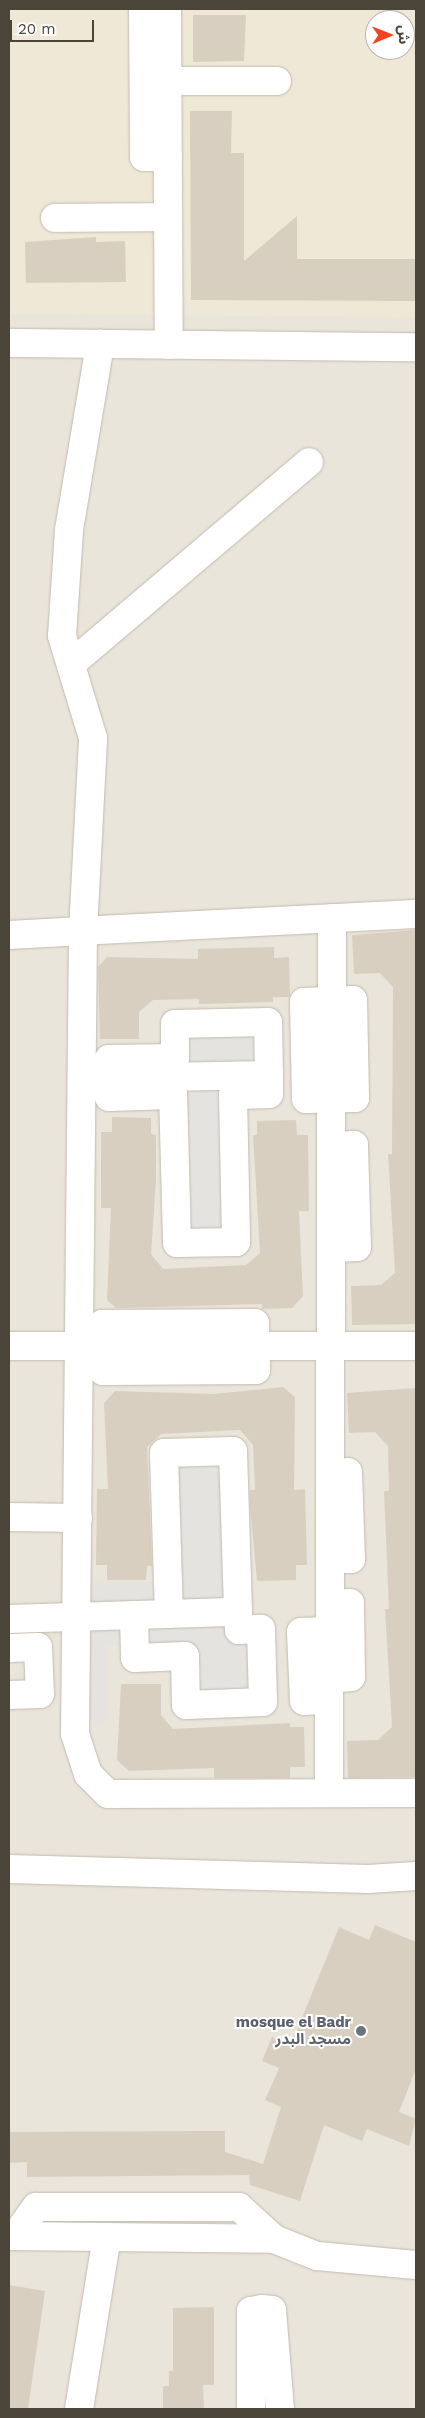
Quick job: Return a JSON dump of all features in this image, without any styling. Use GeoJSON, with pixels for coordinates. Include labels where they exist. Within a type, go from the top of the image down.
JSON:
{"type":"FeatureCollection","features":[{"type":"Feature","properties":{"kind":"street"},"geometry":{"type":"LineString","coordinates":[[143,9],[155,81]]}},
{"type":"Feature","properties":{"kind":"street"},"geometry":{"type":"LineString","coordinates":[[167,9],[144,157],[168,157],[169,345]]}},
{"type":"Feature","properties":{"kind":"street"},"geometry":{"type":"LineString","coordinates":[[155,81],[277,81]]}},
{"type":"Feature","properties":{"kind":"street"},"geometry":{"type":"LineString","coordinates":[[55,218],[168,217]]}},
{"type":"Feature","properties":{"kind":"street"},"geometry":{"type":"LineString","coordinates":[[9,343],[416,347]]}},
{"type":"Feature","properties":{"kind":"street"},"geometry":{"type":"LineString","coordinates":[[100,344],[69,530],[62,636],[92,738],[83,931],[82,1078],[91,1348],[78,1518],[75,1734],[82,1763],[96,1787],[122,1795],[416,1793]]}},
{"type":"Feature","properties":{"kind":"street"},"geometry":{"type":"LineString","coordinates":[[71,664],[309,462]]}},
{"type":"Feature","properties":{"kind":"street"},"geometry":{"type":"LineString","coordinates":[[9,935],[416,914]]}},
{"type":"Feature","properties":{"kind":"street"},"geometry":{"type":"LineString","coordinates":[[332,918],[332,1001]]}},
{"type":"Feature","properties":{"kind":"street"},"geometry":{"type":"LineString","coordinates":[[353,1000],[355,1098],[306,1099],[304,1002],[332,1001],[353,1000]]}},
{"type":"Feature","properties":{"kind":"street"},"geometry":{"type":"LineString","coordinates":[[268,1022],[269,1094],[234,1095],[236,1242],[176,1243],[174,1096],[109,1097],[109,1078],[109,1059],[175,1058],[174,1024],[268,1022]]}},
{"type":"Feature","properties":{"kind":"street"},"geometry":{"type":"LineString","coordinates":[[82,1078],[269,1075]]}},
{"type":"Feature","properties":{"kind":"street"},"geometry":{"type":"LineString","coordinates":[[330,1604],[350,1602],[351,1677],[329,1690],[304,1701],[301,1632],[329,1631],[330,1559],[351,1559],[347,1455],[330,1455],[331,1248],[358,1247],[354,1145],[332,1146],[332,1099]]}},
{"type":"Feature","properties":{"kind":"street"},"geometry":{"type":"LineString","coordinates":[[255,1323],[256,1370],[103,1371],[91,1348],[102,1324],[255,1323]]}},
{"type":"Feature","properties":{"kind":"street"},"geometry":{"type":"LineString","coordinates":[[9,1346],[91,1348]]}},
{"type":"Feature","properties":{"kind":"street"},"geometry":{"type":"LineString","coordinates":[[256,1346],[416,1346]]}},
{"type":"Feature","properties":{"kind":"street"},"geometry":{"type":"LineString","coordinates":[[134,1615],[135,1658],[185,1656],[186,1705],[263,1702],[261,1629],[239,1630],[233,1451],[164,1453],[169,1614]]}},
{"type":"Feature","properties":{"kind":"street"},"geometry":{"type":"LineString","coordinates":[[9,1517],[78,1518]]}},
{"type":"Feature","properties":{"kind":"street"},"geometry":{"type":"LineString","coordinates":[[9,1619],[238,1612]]}},
{"type":"Feature","properties":{"kind":"street"},"geometry":{"type":"LineString","coordinates":[[9,1648],[38,1648],[40,1694],[9,1695]]}},
{"type":"Feature","properties":{"kind":"street"},"geometry":{"type":"LineString","coordinates":[[329,1690],[329,1793]]}},
{"type":"Feature","properties":{"kind":"street"},"geometry":{"type":"LineString","coordinates":[[9,1868],[368,1879],[416,1876]]}},
{"type":"Feature","properties":{"kind":"street"},"geometry":{"type":"LineString","coordinates":[[12,2236],[36,2207],[239,2207],[274,2239],[317,2256],[416,2265]]}},
{"type":"Feature","properties":{"kind":"street"},"geometry":{"type":"LineString","coordinates":[[12,2236],[274,2239]]}},
{"type":"Feature","properties":{"kind":"street"},"geometry":{"type":"LineString","coordinates":[[79,2409],[107,2237]]}},
{"type":"Feature","properties":{"kind":"street"},"geometry":{"type":"LineString","coordinates":[[262,2309],[266,2409]]}},
{"type":"Feature","properties":{"kind":"street"},"geometry":{"type":"LineString","coordinates":[[251,2409],[250,2311],[262,2309],[272,2310],[280,2409]]}},
{"type":"Feature","properties":{"kind":"shaded area"},"geometry":{"type":"Polygon","coordinates":[[[9,9],[416,9],[416,2409],[9,2409],[9,9]]]}},
{"type":"Feature","properties":{"kind":"shaded area"},"geometry":{"type":"Polygon","coordinates":[[[9,9],[416,9],[416,317],[9,314],[9,9]]]}},
{"type":"Feature","properties":{"kind":"shaded area"},"geometry":{"type":"Polygon","coordinates":[[[161,1011],[281,1011],[282,1108],[247,1109],[247,1246],[235,1257],[173,1257],[161,1243],[161,1107],[96,1107],[96,1046],[161,1046],[161,1011]]]}},
{"type":"Feature","properties":{"kind":"shaded area"},"geometry":{"type":"Polygon","coordinates":[[[234,1438],[252,1618],[274,1618],[276,1715],[185,1716],[173,1669],[122,1670],[121,1645],[106,1646],[106,1721],[90,1721],[87,1583],[155,1582],[153,1450],[234,1438]]]}},
{"type":"Feature","properties":{"kind":"building"},"geometry":{"type":"Polygon","coordinates":[[[193,15],[246,15],[244,61],[193,62],[193,15]]]}},
{"type":"Feature","properties":{"kind":"building"},"geometry":{"type":"Polygon","coordinates":[[[190,111],[232,111],[231,153],[244,153],[244,261],[297,216],[297,259],[416,259],[416,301],[191,300],[190,111]]]}},
{"type":"Feature","properties":{"kind":"building"},"geometry":{"type":"Polygon","coordinates":[[[96,237],[96,242],[125,241],[126,282],[26,283],[25,242],[96,237]]]}},
{"type":"Feature","properties":{"kind":"building"},"geometry":{"type":"Polygon","coordinates":[[[416,930],[416,1324],[352,1325],[351,1286],[381,1285],[395,1273],[388,1154],[392,1154],[393,987],[380,973],[354,974],[352,935],[416,930]]]}},
{"type":"Feature","properties":{"kind":"building"},"geometry":{"type":"Polygon","coordinates":[[[274,947],[274,958],[289,957],[290,997],[273,997],[273,1002],[199,1004],[199,999],[153,1000],[139,1012],[139,1039],[100,1039],[98,967],[107,957],[198,959],[198,949],[274,947]]]}},
{"type":"Feature","properties":{"kind":"building"},"geometry":{"type":"Polygon","coordinates":[[[112,1117],[151,1118],[151,1134],[156,1135],[156,1181],[151,1254],[163,1269],[246,1265],[260,1253],[253,1135],[257,1135],[257,1121],[296,1120],[297,1135],[308,1135],[309,1211],[299,1211],[303,1296],[292,1308],[262,1309],[262,1304],[116,1308],[107,1300],[111,1208],[101,1208],[101,1132],[112,1132],[112,1117]]]}},
{"type":"Feature","properties":{"kind":"building"},"geometry":{"type":"Polygon","coordinates":[[[283,1387],[295,1397],[294,1490],[305,1489],[307,1565],[296,1565],[296,1580],[257,1581],[250,1505],[250,1490],[255,1490],[253,1445],[240,1430],[161,1434],[147,1447],[152,1566],[147,1566],[146,1580],[107,1580],[107,1565],[96,1565],[97,1489],[108,1489],[104,1403],[115,1391],[213,1394],[283,1387]]]}},
{"type":"Feature","properties":{"kind":"building"},"geometry":{"type":"Polygon","coordinates":[[[416,1388],[416,1777],[348,1778],[347,1741],[378,1740],[392,1727],[385,1609],[389,1609],[384,1491],[389,1491],[388,1446],[375,1432],[349,1433],[347,1393],[416,1388]]]}},
{"type":"Feature","properties":{"kind":"building"},"geometry":{"type":"Polygon","coordinates":[[[121,1684],[161,1684],[161,1715],[173,1729],[290,1723],[290,1727],[304,1727],[305,1767],[290,1767],[290,1778],[214,1778],[214,1768],[129,1771],[117,1760],[121,1684]]]}},
{"type":"Feature","properties":{"kind":"building"},"geometry":{"type":"Polygon","coordinates":[[[375,1925],[416,1942],[416,2069],[399,2112],[416,2119],[409,2146],[367,2129],[362,2141],[324,2125],[300,2201],[250,2185],[249,2175],[27,2177],[27,2162],[9,2163],[9,2132],[225,2131],[225,2152],[263,2164],[281,2107],[265,2100],[279,2068],[262,2061],[272,2037],[291,2045],[339,1927],[369,1940],[375,1925]]]}},
{"type":"Feature","properties":{"kind":"building"},"geometry":{"type":"Polygon","coordinates":[[[9,2285],[45,2291],[28,2409],[9,2409],[9,2285]]]}},
{"type":"Feature","properties":{"kind":"building"},"geometry":{"type":"Polygon","coordinates":[[[214,2307],[214,2385],[203,2385],[204,2409],[163,2409],[163,2386],[169,2386],[169,2371],[173,2371],[173,2308],[214,2307]]]}},
{"type":"Feature","properties":{"kind":"place","name":"mosque el Badr مسجد البدر"},"geometry":{"type":"Point","coordinates":[361,2031]}}]}
